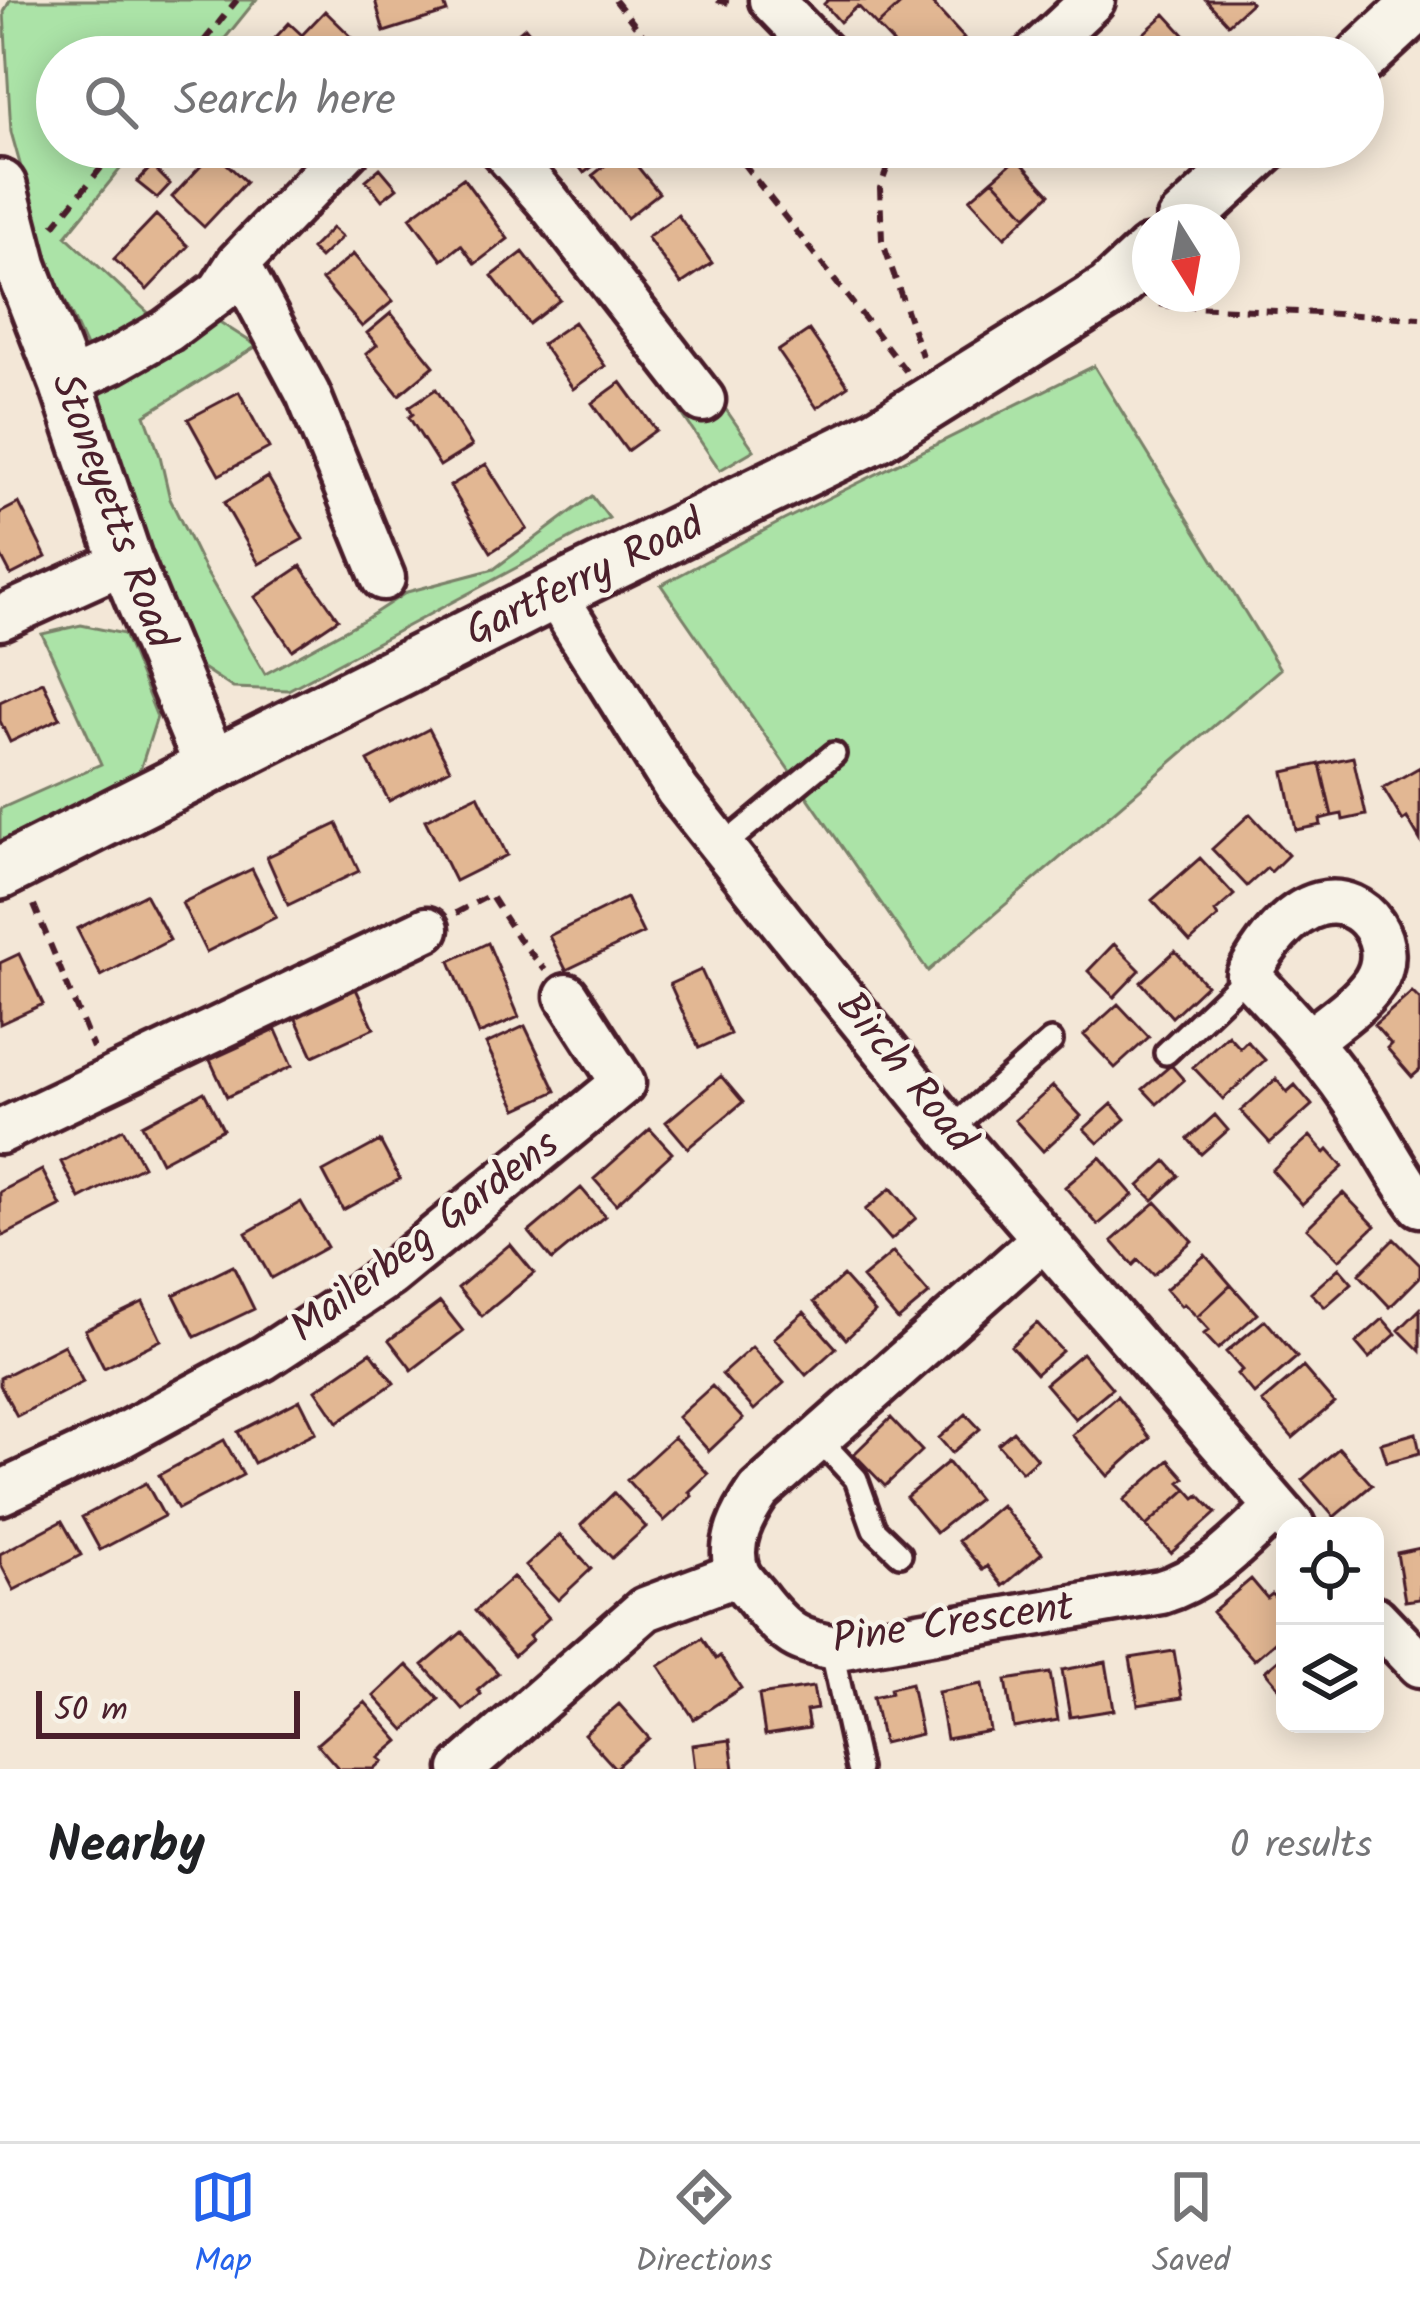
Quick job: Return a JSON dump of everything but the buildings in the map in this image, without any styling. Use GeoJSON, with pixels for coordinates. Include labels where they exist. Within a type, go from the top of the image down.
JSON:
{"type":"FeatureCollection","features":[{"type":"Feature","properties":{"kind":"street"},"geometry":{"type":"LineString","coordinates":[[771,0],[806,36]]}},
{"type":"Feature","properties":{"kind":"street"},"geometry":{"type":"LineString","coordinates":[[1054,36],[1093,0]]}},
{"type":"Feature","properties":{"kind":"street"},"geometry":{"type":"LineString","coordinates":[[1384,37],[1420,3]]}},
{"type":"Feature","properties":{"kind":"street"},"geometry":{"type":"LineString","coordinates":[[66,382],[114,362],[220,291],[238,263],[330,168]]}},
{"type":"Feature","properties":{"kind":"street"},"geometry":{"type":"LineString","coordinates":[[519,168],[703,400]]}},
{"type":"Feature","properties":{"kind":"street"},"geometry":{"type":"LineString","coordinates":[[1203,204],[1242,168]]}},
{"type":"Feature","properties":{"kind":"street","name":"Stoneyetts Road"},"geometry":{"type":"LineString","coordinates":[[0,186],[21,267],[66,382],[126,561],[210,764]]}},
{"type":"Feature","properties":{"kind":"street"},"geometry":{"type":"LineString","coordinates":[[238,263],[308,394],[383,578]]}},
{"type":"Feature","properties":{"kind":"street","name":"Gartferry Road"},"geometry":{"type":"LineString","coordinates":[[9,869],[554,592],[878,435],[923,392],[1109,291],[1132,270]]}},
{"type":"Feature","properties":{"kind":"street"},"geometry":{"type":"LineString","coordinates":[[0,618],[126,561]]}},
{"type":"Feature","properties":{"kind":"street","name":"Birch Road"},"geometry":{"type":"LineString","coordinates":[[554,592],[677,790],[950,1130],[1284,1517]]}},
{"type":"Feature","properties":{"kind":"street"},"geometry":{"type":"LineString","coordinates":[[1310,1040],[1367,992],[1382,966],[1380,935],[1364,913],[1349,905],[1332,902],[1306,909],[1263,948],[1248,976],[1310,1040],[1420,1205]]}},
{"type":"Feature","properties":{"kind":"street"},"geometry":{"type":"LineString","coordinates":[[0,1132],[427,929]]}},
{"type":"Feature","properties":{"kind":"street","name":"Mailerbeg Gardens"},"geometry":{"type":"LineString","coordinates":[[0,1493],[112,1441],[301,1334],[388,1275],[623,1083],[567,996]]}},
{"type":"Feature","properties":{"kind":"street"},"geometry":{"type":"LineString","coordinates":[[462,1769],[645,1609],[738,1574],[736,1543],[744,1512],[759,1491],[1043,1238]]}},
{"type":"Feature","properties":{"kind":"street","name":"Pine Crescent"},"geometry":{"type":"LineString","coordinates":[[738,1574],[791,1636],[831,1647],[1183,1586],[1276,1523]]}},
{"type":"Feature","properties":{"kind":"street"},"geometry":{"type":"LineString","coordinates":[[1382,1625],[1420,1665]]}},
{"type":"Feature","properties":{"kind":"lane"},"geometry":{"type":"LineString","coordinates":[[722,847],[834,754]]}},
{"type":"Feature","properties":{"kind":"lane"},"geometry":{"type":"LineString","coordinates":[[1166,1053],[1248,976]]}},
{"type":"Feature","properties":{"kind":"lane"},"geometry":{"type":"LineString","coordinates":[[950,1130],[1052,1041]]}},
{"type":"Feature","properties":{"kind":"lane"},"geometry":{"type":"LineString","coordinates":[[818,1438],[856,1479],[874,1529],[900,1554]]}},
{"type":"Feature","properties":{"kind":"lane"},"geometry":{"type":"LineString","coordinates":[[831,1647],[858,1769]]}},
{"type":"Feature","properties":{"kind":"path"},"geometry":{"type":"LineString","coordinates":[[207,36],[237,0]]}},
{"type":"Feature","properties":{"kind":"path"},"geometry":{"type":"LineString","coordinates":[[615,0],[643,36]]}},
{"type":"Feature","properties":{"kind":"path"},"geometry":{"type":"LineString","coordinates":[[21,267],[101,168]]}},
{"type":"Feature","properties":{"kind":"path"},"geometry":{"type":"LineString","coordinates":[[747,168],[923,392]]}},
{"type":"Feature","properties":{"kind":"path"},"geometry":{"type":"LineString","coordinates":[[887,168],[880,188],[882,240],[925,363],[923,392]]}},
{"type":"Feature","properties":{"kind":"path"},"geometry":{"type":"LineString","coordinates":[[1109,291],[1171,307],[1420,318]]}},
{"type":"Feature","properties":{"kind":"path"},"geometry":{"type":"LineString","coordinates":[[9,869],[106,1079]]}},
{"type":"Feature","properties":{"kind":"path"},"geometry":{"type":"LineString","coordinates":[[427,929],[490,896],[567,996]]}},
{"type":"Feature","properties":{"kind":"green space"},"geometry":{"type":"Polygon","coordinates":[[[10,0],[256,0],[227,36],[36,36],[36,168],[121,168],[66,236],[156,320],[92,360],[47,260],[11,132],[4,12],[10,0]]]}},
{"type":"Feature","properties":{"kind":"green space"},"geometry":{"type":"Polygon","coordinates":[[[218,321],[257,346],[145,415],[170,499],[265,674],[407,592],[494,569],[592,496],[609,518],[288,690],[233,688],[192,661],[94,402],[128,364],[218,321]]]}},
{"type":"Feature","properties":{"kind":"green space"},"geometry":{"type":"Polygon","coordinates":[[[1094,366],[1280,669],[928,971],[661,585],[1094,366]]]}},
{"type":"Feature","properties":{"kind":"green space"},"geometry":{"type":"Polygon","coordinates":[[[713,391],[754,450],[720,470],[680,411],[713,391]]]}},
{"type":"Feature","properties":{"kind":"green space"},"geometry":{"type":"Polygon","coordinates":[[[81,625],[124,634],[157,717],[132,795],[0,858],[0,809],[101,764],[42,634],[81,625]]]}}]}
